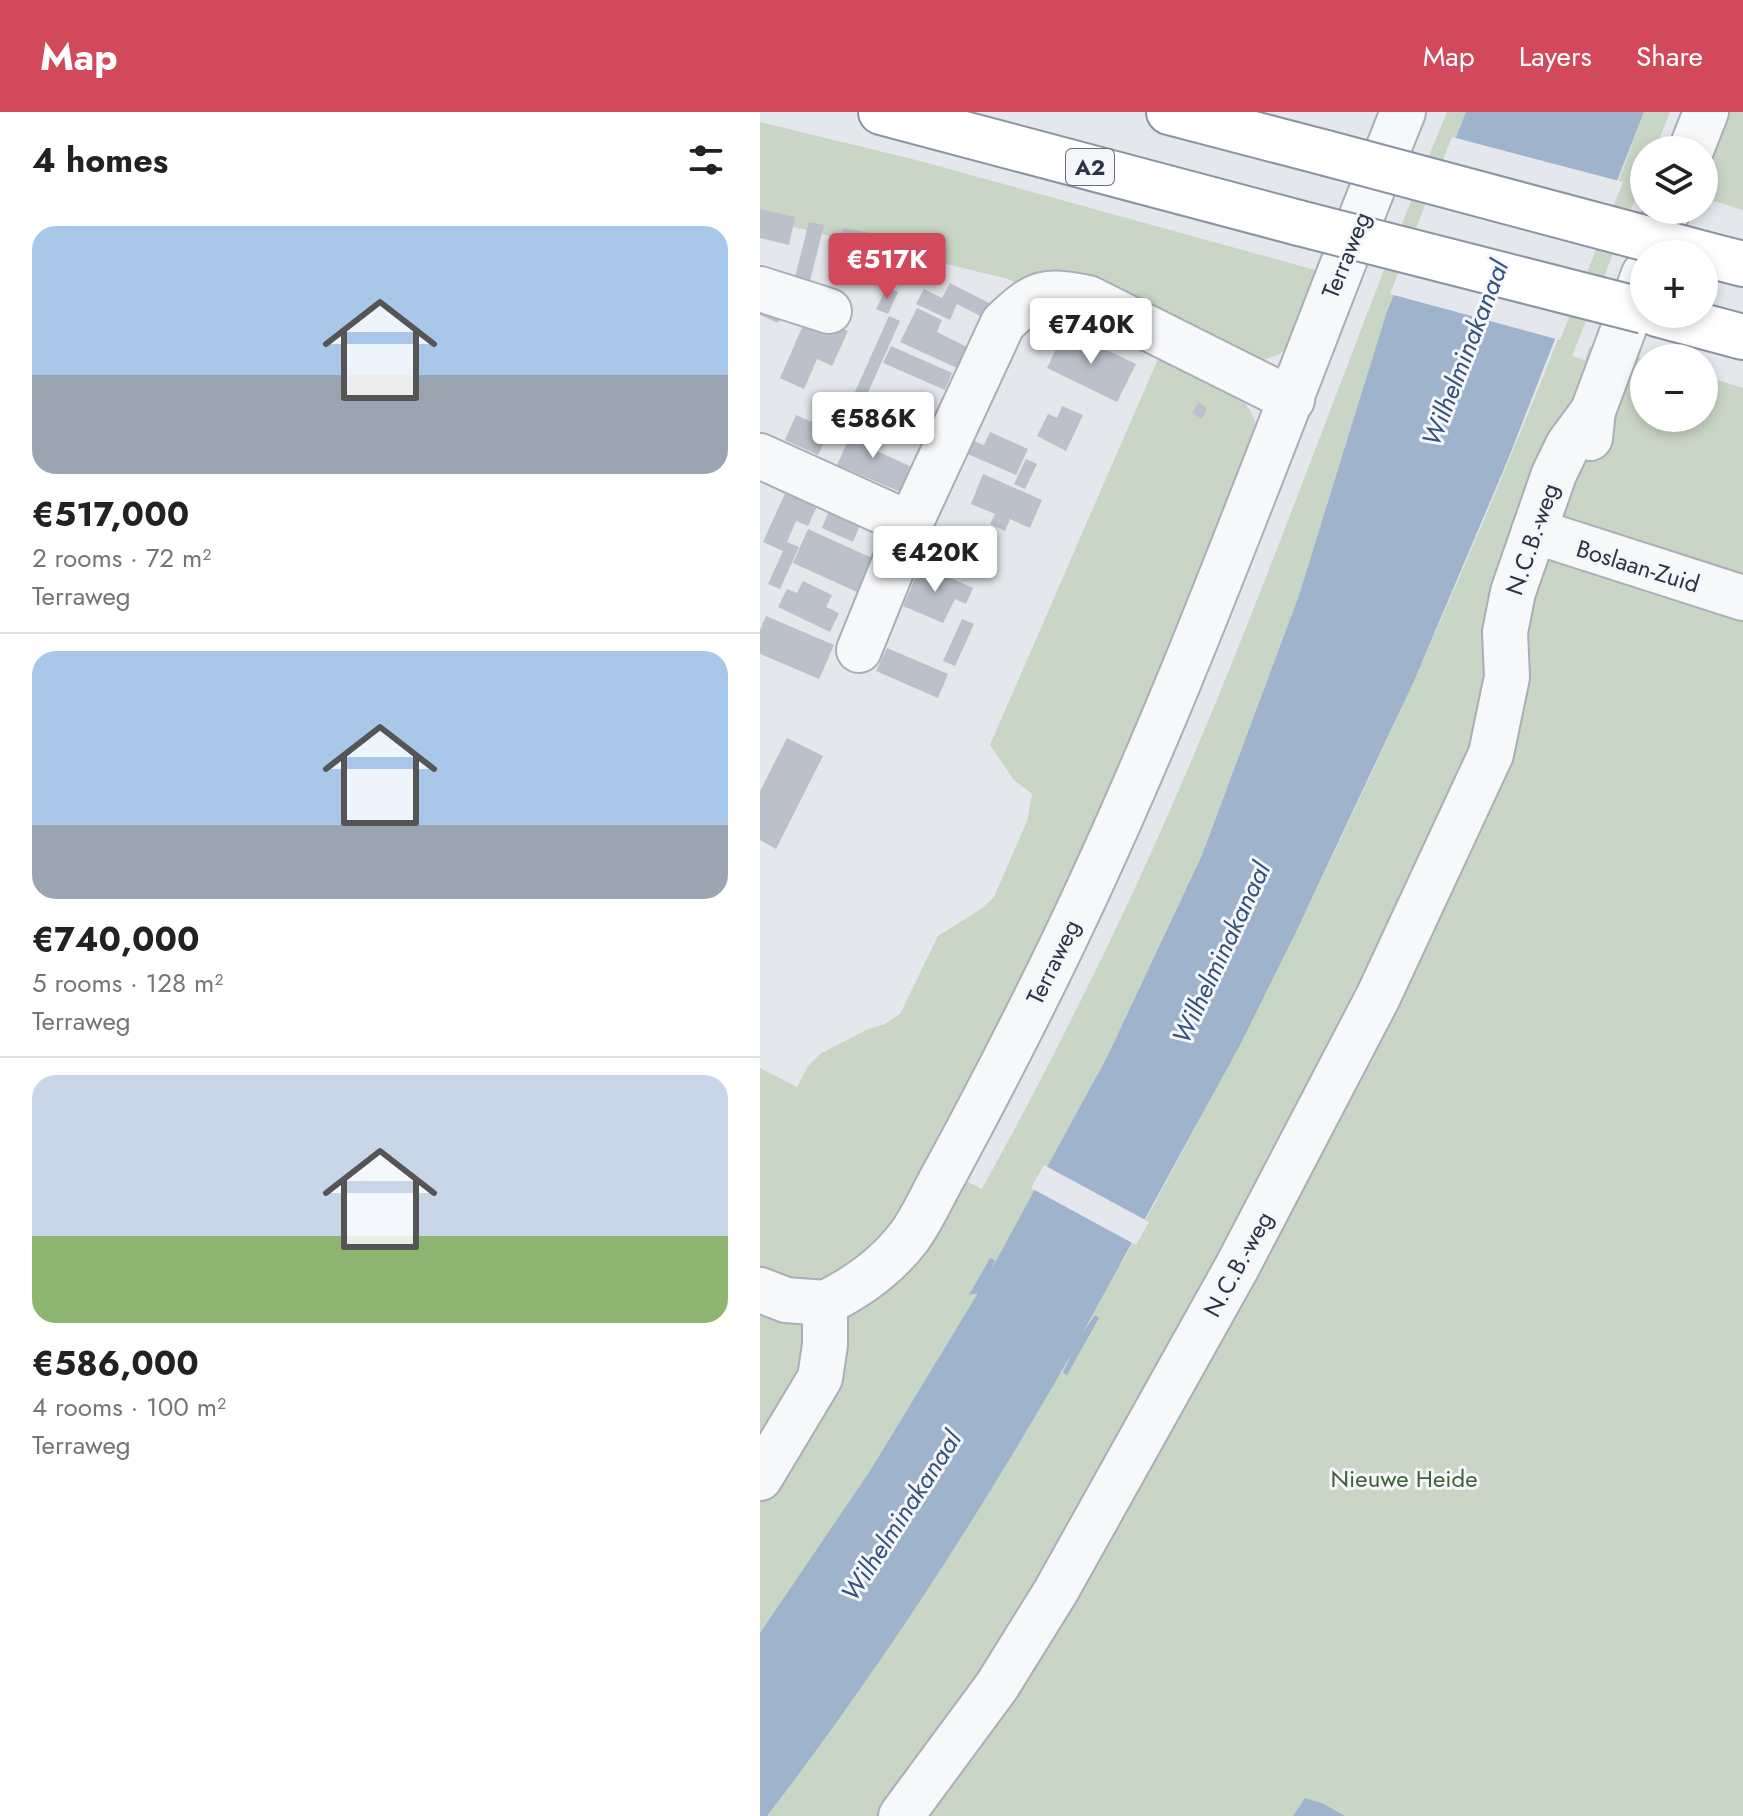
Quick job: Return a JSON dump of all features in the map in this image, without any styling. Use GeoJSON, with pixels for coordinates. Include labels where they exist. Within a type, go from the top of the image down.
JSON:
{"type":"FeatureCollection","features":[{"type":"Feature","properties":{"kind":"highway","name":"A2"},"geometry":{"type":"LineString","coordinates":[[881,112],[1630,307]]}},
{"type":"Feature","properties":{"kind":"highway"},"geometry":{"type":"LineString","coordinates":[[1169,112],[1652,240]]}},
{"type":"Feature","properties":{"kind":"highway"},"geometry":{"type":"LineString","coordinates":[[1709,328],[1743,337]]}},
{"type":"Feature","properties":{"kind":"street","name":"Terraweg"},"geometry":{"type":"LineString","coordinates":[[825,1303],[867,1279],[890,1259],[910,1235],[1068,933],[1141,772],[1292,400],[1334,282],[1403,112]]}},
{"type":"Feature","properties":{"kind":"street"},"geometry":{"type":"LineString","coordinates":[[1697,136],[1706,112]]}},
{"type":"Feature","properties":{"kind":"street"},"geometry":{"type":"LineString","coordinates":[[760,289],[829,311]]}},
{"type":"Feature","properties":{"kind":"street"},"geometry":{"type":"LineString","coordinates":[[859,650],[910,524],[1003,323],[1030,298],[1059,292],[1088,298],[1292,400]]}},
{"type":"Feature","properties":{"kind":"street","name":"N.C.B.-weg"},"geometry":{"type":"LineString","coordinates":[[901,1816],[997,1686],[1056,1591],[1237,1267],[1378,997],[1491,754],[1507,677],[1528,639],[1548,537],[1584,472],[1593,411],[1630,312]]}},
{"type":"Feature","properties":{"kind":"street"},"geometry":{"type":"LineString","coordinates":[[760,456],[910,524]]}},
{"type":"Feature","properties":{"kind":"street","name":"Boslaan-Zuid"},"geometry":{"type":"LineString","coordinates":[[1548,537],[1743,598]]}},
{"type":"Feature","properties":{"kind":"street"},"geometry":{"type":"LineString","coordinates":[[760,1290],[786,1300],[825,1303],[825,1345],[820,1378],[760,1478]]}},
{"type":"Feature","properties":{"kind":"green space","name":"Nieuwe Heide"},"geometry":{"type":"Polygon","coordinates":[[[1447,112],[1466,112],[1386,314],[1299,595],[1202,855],[1107,1057],[1023,1212],[1120,1266],[1269,986],[1405,700],[1530,408],[1630,150],[1630,212],[1572,356],[1585,360],[1590,345],[1594,356],[1630,355],[1630,432],[1718,432],[1718,380],[1743,388],[1743,1816],[760,1816],[760,1068],[797,1087],[808,1066],[820,1054],[900,1014],[938,936],[984,907],[994,897],[1027,821],[1032,794],[1014,780],[990,745],[1161,352],[1232,391],[1244,402],[1257,428],[1302,412],[1309,415],[1208,673],[1126,863],[1050,1023],[966,1181],[982,1189],[1090,983],[1187,771],[1254,607],[1447,112]]]}},
{"type":"Feature","properties":{"kind":"green space","name":"Nieuwe Heide"},"geometry":{"type":"Polygon","coordinates":[[[1644,112],[1670,112],[1661,136],[1635,136],[1644,112]]]}},
{"type":"Feature","properties":{"kind":"green space"},"geometry":{"type":"Polygon","coordinates":[[[1725,112],[1743,112],[1743,210],[1718,202],[1718,136],[1715,136],[1725,112]]]}},
{"type":"Feature","properties":{"kind":"green space"},"geometry":{"type":"Polygon","coordinates":[[[760,122],[920,161],[1326,273],[1288,348],[1260,361],[1008,279],[760,219],[760,122]]]}},
{"type":"Feature","properties":{"kind":"water","name":"Wilhelminakanaal"},"geometry":{"type":"Polygon","coordinates":[[[1466,112],[1644,112],[1635,136],[1630,136],[1630,148],[1507,462],[1414,681],[1240,1045],[1082,1334],[1095,1315],[1099,1318],[1067,1375],[1063,1373],[1072,1353],[965,1531],[889,1647],[809,1761],[767,1816],[760,1816],[760,1633],[870,1471],[978,1293],[969,1295],[990,1258],[995,1260],[991,1270],[1107,1057],[1202,855],[1299,595],[1386,314],[1466,112]]]}},
{"type":"Feature","properties":{"kind":"water"},"geometry":{"type":"Polygon","coordinates":[[[1305,1798],[1324,1804],[1345,1816],[1293,1816],[1305,1798]]]}},
{"type":"Feature","properties":{"kind":"pier"},"geometry":{"type":"Polygon","coordinates":[[[1452,137],[1623,182],[1560,340],[1390,294],[1452,137]]]}},
{"type":"Feature","properties":{"kind":"pier"},"geometry":{"type":"Polygon","coordinates":[[[1044,1165],[1149,1222],[1136,1245],[1031,1188],[1044,1165]]]}},
{"type":"Feature","properties":{"kind":"building"},"geometry":{"type":"Polygon","coordinates":[[[760,209],[795,217],[789,245],[760,238],[760,209]]]}},
{"type":"Feature","properties":{"kind":"building"},"geometry":{"type":"Polygon","coordinates":[[[809,222],[824,225],[810,281],[795,277],[809,222]]]}},
{"type":"Feature","properties":{"kind":"building"},"geometry":{"type":"Polygon","coordinates":[[[843,228],[870,233],[866,253],[879,255],[877,267],[864,265],[861,284],[832,278],[843,228]]]}},
{"type":"Feature","properties":{"kind":"building"},"geometry":{"type":"Polygon","coordinates":[[[950,283],[989,303],[982,317],[957,304],[950,320],[916,304],[924,289],[942,298],[950,283]]]}},
{"type":"Feature","properties":{"kind":"building"},"geometry":{"type":"Polygon","coordinates":[[[887,287],[898,292],[888,314],[876,309],[887,287]]]}},
{"type":"Feature","properties":{"kind":"building"},"geometry":{"type":"Polygon","coordinates":[[[760,304],[783,311],[778,323],[760,315],[760,304]]]}},
{"type":"Feature","properties":{"kind":"building"},"geometry":{"type":"Polygon","coordinates":[[[917,308],[942,320],[937,332],[967,347],[957,368],[900,342],[917,308]]]}},
{"type":"Feature","properties":{"kind":"building"},"geometry":{"type":"Polygon","coordinates":[[[808,314],[848,331],[832,366],[817,359],[804,389],[780,378],[808,314]]]}},
{"type":"Feature","properties":{"kind":"building"},"geometry":{"type":"Polygon","coordinates":[[[889,316],[900,321],[852,428],[841,423],[889,316]]]}},
{"type":"Feature","properties":{"kind":"building"},"geometry":{"type":"Polygon","coordinates":[[[1065,330],[1136,364],[1117,402],[1047,368],[1065,330]]]}},
{"type":"Feature","properties":{"kind":"building"},"geometry":{"type":"Polygon","coordinates":[[[891,346],[952,373],[945,390],[883,363],[891,346]]]}},
{"type":"Feature","properties":{"kind":"building"},"geometry":{"type":"Polygon","coordinates":[[[822,400],[840,408],[818,455],[785,440],[796,415],[812,422],[822,400]]]}},
{"type":"Feature","properties":{"kind":"building"},"geometry":{"type":"Polygon","coordinates":[[[1198,403],[1207,408],[1202,419],[1192,413],[1198,403]]]}},
{"type":"Feature","properties":{"kind":"building"},"geometry":{"type":"Polygon","coordinates":[[[1062,406],[1083,415],[1066,451],[1037,436],[1048,414],[1057,418],[1062,406]]]}},
{"type":"Feature","properties":{"kind":"building"},"geometry":{"type":"Polygon","coordinates":[[[858,419],[879,428],[870,448],[914,468],[903,493],[837,465],[858,419]]]}},
{"type":"Feature","properties":{"kind":"building"},"geometry":{"type":"Polygon","coordinates":[[[990,432],[1028,449],[1016,475],[963,452],[969,439],[984,445],[990,432]]]}},
{"type":"Feature","properties":{"kind":"building"},"geometry":{"type":"Polygon","coordinates":[[[1026,459],[1037,464],[1025,489],[1014,484],[1026,459]]]}},
{"type":"Feature","properties":{"kind":"building"},"geometry":{"type":"Polygon","coordinates":[[[983,474],[1042,500],[1030,528],[1010,519],[1005,531],[990,524],[995,514],[971,504],[983,474]]]}},
{"type":"Feature","properties":{"kind":"building"},"geometry":{"type":"Polygon","coordinates":[[[787,489],[818,504],[808,526],[796,521],[787,542],[799,547],[780,589],[768,584],[783,551],[763,542],[787,489]]]}},
{"type":"Feature","properties":{"kind":"building"},"geometry":{"type":"Polygon","coordinates":[[[829,511],[860,525],[853,542],[822,528],[829,511]]]}},
{"type":"Feature","properties":{"kind":"building"},"geometry":{"type":"Polygon","coordinates":[[[808,529],[872,558],[857,592],[793,563],[808,529]]]}},
{"type":"Feature","properties":{"kind":"building"},"geometry":{"type":"Polygon","coordinates":[[[921,565],[973,588],[966,604],[955,599],[943,623],[903,606],[921,565]]]}},
{"type":"Feature","properties":{"kind":"building"},"geometry":{"type":"Polygon","coordinates":[[[803,581],[832,595],[826,607],[839,613],[830,632],[778,607],[787,589],[797,593],[803,581]]]}},
{"type":"Feature","properties":{"kind":"building"},"geometry":{"type":"Polygon","coordinates":[[[766,616],[834,645],[819,679],[760,654],[760,630],[766,616]]]}},
{"type":"Feature","properties":{"kind":"building"},"geometry":{"type":"Polygon","coordinates":[[[962,619],[974,624],[955,666],[943,661],[962,619]]]}},
{"type":"Feature","properties":{"kind":"building"},"geometry":{"type":"Polygon","coordinates":[[[887,648],[948,674],[938,698],[876,671],[887,648]]]}},
{"type":"Feature","properties":{"kind":"building"},"geometry":{"type":"Polygon","coordinates":[[[787,738],[823,756],[776,849],[760,840],[760,791],[787,738]]]}}]}
